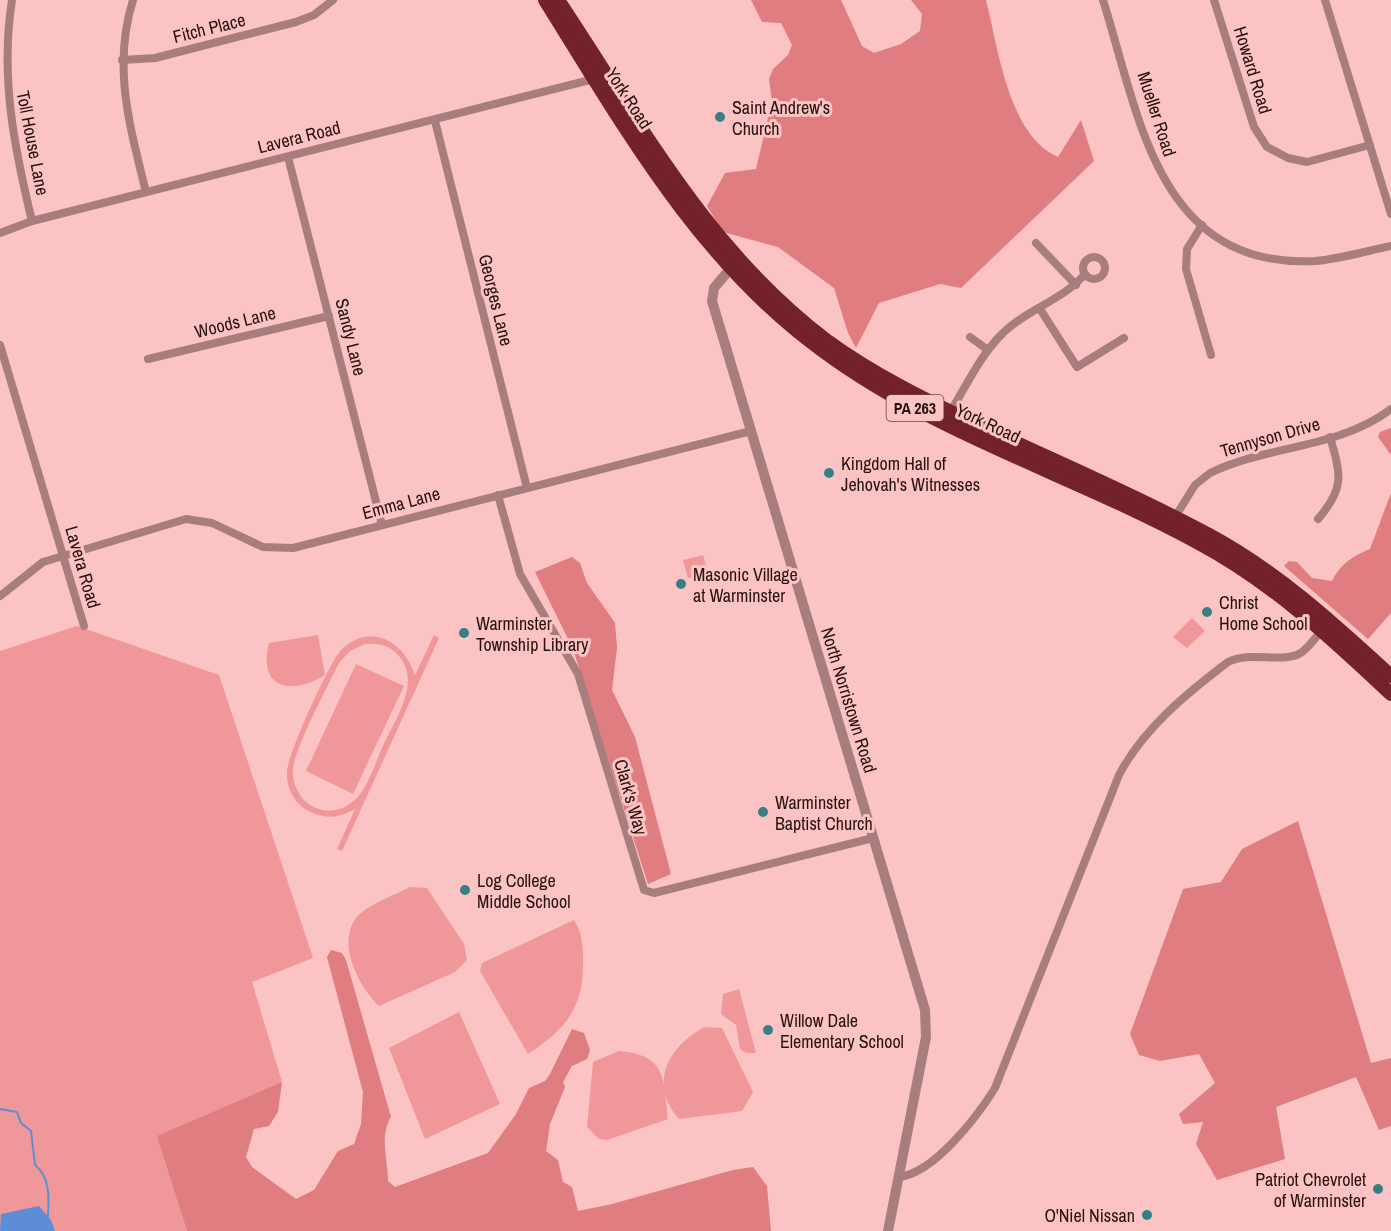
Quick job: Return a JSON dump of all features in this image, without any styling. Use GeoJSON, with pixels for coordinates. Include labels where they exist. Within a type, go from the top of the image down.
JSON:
{"type":"FeatureCollection","features":[{"type":"Feature","properties":{"kind":"highway","name":"York Road"},"geometry":{"type":"LineString","coordinates":[[545,0],[601,77]]}},
{"type":"Feature","properties":{"kind":"highway","name":"York Road"},"geometry":{"type":"LineString","coordinates":[[558,0],[674,201],[734,264],[776,313],[822,351],[887,392],[1175,517],[1241,553],[1276,576],[1332,622],[1391,676]]}},
{"type":"Feature","properties":{"kind":"highway","name":"York Road"},"geometry":{"type":"LineString","coordinates":[[948,417],[1196,541],[1271,588],[1322,630],[1391,694]]}},
{"type":"Feature","properties":{"kind":"street","name":"Toll House Lane"},"geometry":{"type":"LineString","coordinates":[[12,0],[2,71],[10,128],[32,221]]}},
{"type":"Feature","properties":{"kind":"street"},"geometry":{"type":"LineString","coordinates":[[133,0],[122,60],[124,102],[146,192]]}},
{"type":"Feature","properties":{"kind":"street","name":"Fitch Place"},"geometry":{"type":"LineString","coordinates":[[122,60],[155,58],[296,22],[314,15],[333,0]]}},
{"type":"Feature","properties":{"kind":"street","name":"Mueller Road"},"geometry":{"type":"LineString","coordinates":[[1103,0],[1154,162],[1173,196],[1202,225],[1230,243],[1265,256],[1314,261],[1391,246]]}},
{"type":"Feature","properties":{"kind":"street","name":"Howard Road"},"geometry":{"type":"LineString","coordinates":[[1214,0],[1254,127],[1268,147],[1288,158],[1307,162],[1370,145]]}},
{"type":"Feature","properties":{"kind":"street"},"geometry":{"type":"LineString","coordinates":[[1325,0],[1391,213]]}},
{"type":"Feature","properties":{"kind":"street","name":"Lavera Road"},"geometry":{"type":"LineString","coordinates":[[0,233],[13,226],[32,221],[435,121],[601,77]]}},
{"type":"Feature","properties":{"kind":"street","name":"Georges Lane"},"geometry":{"type":"LineString","coordinates":[[435,121],[526,488]]}},
{"type":"Feature","properties":{"kind":"street","name":"Sandy Lane"},"geometry":{"type":"LineString","coordinates":[[288,157],[382,525]]}},
{"type":"Feature","properties":{"kind":"street"},"geometry":{"type":"LineString","coordinates":[[1202,225],[1187,249],[1186,269],[1211,356]]}},
{"type":"Feature","properties":{"kind":"street"},"geometry":{"type":"LineString","coordinates":[[1036,243],[1076,285]]}},
{"type":"Feature","properties":{"kind":"street","name":"North Norristown Road"},"geometry":{"type":"LineString","coordinates":[[734,264],[714,288],[712,301],[923,1004],[926,1024],[920,1071],[888,1231]]}},
{"type":"Feature","properties":{"kind":"street"},"geometry":{"type":"LineString","coordinates":[[948,417],[988,350],[1003,333],[1076,285],[1085,274]]}},
{"type":"Feature","properties":{"kind":"street"},"geometry":{"type":"LineString","coordinates":[[1040,309],[1077,368],[1124,338]]}},
{"type":"Feature","properties":{"kind":"street","name":"Woods Lane"},"geometry":{"type":"LineString","coordinates":[[148,359],[329,316]]}},
{"type":"Feature","properties":{"kind":"street"},"geometry":{"type":"LineString","coordinates":[[970,337],[988,350]]}},
{"type":"Feature","properties":{"kind":"street","name":"Lavera Road"},"geometry":{"type":"LineString","coordinates":[[0,345],[84,626]]}},
{"type":"Feature","properties":{"kind":"street","name":"Tennyson Drive"},"geometry":{"type":"LineString","coordinates":[[1175,517],[1195,485],[1210,473],[1366,425],[1391,409]]}},
{"type":"Feature","properties":{"kind":"street","name":"Emma Lane"},"geometry":{"type":"LineString","coordinates":[[0,596],[43,562],[186,519],[212,523],[251,543],[276,549],[293,548],[751,431]]}},
{"type":"Feature","properties":{"kind":"street"},"geometry":{"type":"LineString","coordinates":[[1318,519],[1335,499],[1339,483],[1338,466],[1330,437]]}},
{"type":"Feature","properties":{"kind":"street","name":"Clark's Way"},"geometry":{"type":"LineString","coordinates":[[498,495],[520,574],[578,674],[644,890],[654,893],[873,838]]}},
{"type":"Feature","properties":{"kind":"street"},"geometry":{"type":"LineString","coordinates":[[899,1177],[914,1174],[926,1166],[966,1127],[995,1088],[1119,775],[1129,755],[1155,726],[1228,662],[1241,657],[1300,653],[1322,630]]}},
{"type":"Feature","properties":{"kind":"shaded area"},"geometry":{"type":"Polygon","coordinates":[[[751,0],[841,0],[862,46],[874,53],[901,44],[920,31],[922,14],[911,0],[986,0],[1008,88],[1027,130],[1041,146],[1058,157],[1081,120],[1094,161],[961,288],[940,284],[879,303],[856,348],[848,333],[834,288],[778,247],[723,232],[707,206],[725,173],[756,169],[772,101],[769,79],[773,69],[788,55],[792,45],[781,23],[762,22],[751,0]]]}},
{"type":"Feature","properties":{"kind":"shaded area"},"geometry":{"type":"Polygon","coordinates":[[[1391,428],[1391,455],[1378,437],[1380,432],[1391,428]]]}},
{"type":"Feature","properties":{"kind":"shaded area"},"geometry":{"type":"Polygon","coordinates":[[[1391,493],[1391,613],[1368,639],[1284,566],[1289,561],[1297,562],[1312,578],[1332,581],[1348,561],[1370,549],[1391,493]]]}},
{"type":"Feature","properties":{"kind":"shaded area"},"geometry":{"type":"Polygon","coordinates":[[[703,555],[708,573],[688,578],[683,560],[703,555]]]}},
{"type":"Feature","properties":{"kind":"shaded area"},"geometry":{"type":"Polygon","coordinates":[[[572,557],[580,563],[587,583],[615,623],[617,648],[612,690],[635,737],[671,874],[648,884],[573,649],[535,572],[572,557]]]}},
{"type":"Feature","properties":{"kind":"shaded area"},"geometry":{"type":"Polygon","coordinates":[[[1192,618],[1205,631],[1187,648],[1173,637],[1192,618]]]}},
{"type":"Feature","properties":{"kind":"shaded area"},"geometry":{"type":"Polygon","coordinates":[[[77,626],[219,675],[313,958],[252,982],[282,1082],[158,1136],[187,1231],[0,1231],[0,651],[77,626]]]}},
{"type":"Feature","properties":{"kind":"shaded area"},"geometry":{"type":"Polygon","coordinates":[[[318,635],[325,675],[301,685],[290,686],[280,684],[273,679],[268,671],[269,643],[318,635]]]}},
{"type":"Feature","properties":{"kind":"shaded area"},"geometry":{"type":"Polygon","coordinates":[[[434,635],[439,638],[342,851],[337,849],[355,809],[334,816],[317,814],[305,809],[296,801],[288,784],[289,761],[310,709],[341,650],[352,641],[364,637],[375,636],[395,645],[410,663],[415,675],[434,635]],[[365,644],[350,651],[339,663],[306,730],[293,768],[294,782],[302,798],[310,805],[322,810],[346,807],[357,798],[370,778],[404,702],[408,677],[405,666],[398,655],[383,645],[365,644]]]}},
{"type":"Feature","properties":{"kind":"shaded area"},"geometry":{"type":"Polygon","coordinates":[[[356,664],[404,686],[353,794],[306,771],[356,664]]]}},
{"type":"Feature","properties":{"kind":"shaded area"},"geometry":{"type":"Polygon","coordinates":[[[1298,821],[1371,1063],[1391,1058],[1391,1126],[1379,1130],[1356,1077],[1276,1107],[1285,1159],[1217,1180],[1196,1144],[1203,1122],[1183,1124],[1179,1114],[1215,1083],[1199,1054],[1160,1061],[1139,1055],[1130,1034],[1183,889],[1221,882],[1242,849],[1298,821]]]}},
{"type":"Feature","properties":{"kind":"shaded area"},"geometry":{"type":"Polygon","coordinates":[[[410,887],[427,888],[464,944],[467,960],[455,972],[379,1006],[363,986],[357,974],[349,948],[349,935],[353,923],[366,909],[410,887]]]}},
{"type":"Feature","properties":{"kind":"shaded area"},"geometry":{"type":"Polygon","coordinates":[[[574,920],[580,934],[583,955],[580,991],[576,1004],[570,1016],[553,1036],[528,1054],[480,971],[482,963],[574,920]]]}},
{"type":"Feature","properties":{"kind":"shaded area"},"geometry":{"type":"Polygon","coordinates":[[[331,950],[342,953],[346,960],[391,1117],[385,1132],[385,1148],[388,1181],[395,1187],[488,1153],[516,1114],[529,1088],[545,1081],[550,1074],[572,1029],[584,1033],[590,1050],[587,1059],[572,1066],[563,1082],[565,1087],[550,1124],[546,1151],[558,1160],[563,1182],[572,1187],[578,1211],[612,1204],[733,1170],[753,1167],[767,1186],[771,1231],[187,1231],[157,1136],[282,1082],[278,1112],[269,1126],[254,1129],[246,1157],[252,1167],[296,1199],[314,1190],[338,1151],[354,1144],[361,1124],[363,1092],[327,957],[331,950]]]}},
{"type":"Feature","properties":{"kind":"shaded area"},"geometry":{"type":"Polygon","coordinates":[[[739,989],[756,1053],[746,1053],[740,1049],[736,1025],[721,1014],[723,994],[739,989]]]}},
{"type":"Feature","properties":{"kind":"shaded area"},"geometry":{"type":"Polygon","coordinates":[[[459,1012],[500,1104],[425,1139],[389,1048],[459,1012]]]}},
{"type":"Feature","properties":{"kind":"shaded area"},"geometry":{"type":"Polygon","coordinates":[[[705,1027],[722,1028],[753,1092],[742,1111],[679,1119],[665,1093],[666,1067],[681,1044],[705,1027]]]}},
{"type":"Feature","properties":{"kind":"shaded area"},"geometry":{"type":"Polygon","coordinates":[[[619,1051],[635,1053],[655,1064],[663,1081],[668,1119],[607,1140],[599,1139],[587,1127],[593,1062],[619,1051]]]}},
{"type":"Feature","properties":{"kind":"water"},"geometry":{"type":"Polygon","coordinates":[[[39,1206],[51,1220],[55,1231],[0,1231],[1,1214],[39,1206]]]}},
{"type":"Feature","properties":{"kind":"waterway"},"geometry":{"type":"LineString","coordinates":[[0,1109],[17,1112],[21,1123],[31,1131],[35,1165],[44,1175],[48,1188],[48,1216]]}},
{"type":"Feature","properties":{"kind":"place","name":"Saint Andrew's Church"},"geometry":{"type":"Point","coordinates":[720,117]}},
{"type":"Feature","properties":{"kind":"place","name":"Kingdom Hall of Jehovah's Witnesses"},"geometry":{"type":"Point","coordinates":[829,473]}},
{"type":"Feature","properties":{"kind":"place","name":"Masonic Village at Warminster"},"geometry":{"type":"Point","coordinates":[681,584]}},
{"type":"Feature","properties":{"kind":"place","name":"Christ Home School"},"geometry":{"type":"Point","coordinates":[1207,612]}},
{"type":"Feature","properties":{"kind":"place","name":"Warminster Township Library"},"geometry":{"type":"Point","coordinates":[464,633]}},
{"type":"Feature","properties":{"kind":"place","name":"Warminster Baptist Church"},"geometry":{"type":"Point","coordinates":[763,812]}},
{"type":"Feature","properties":{"kind":"place","name":"Log College Middle School"},"geometry":{"type":"Point","coordinates":[465,890]}},
{"type":"Feature","properties":{"kind":"place","name":"Willow Dale Elementary School"},"geometry":{"type":"Point","coordinates":[768,1030]}},
{"type":"Feature","properties":{"kind":"place","name":"Patriot Chevrolet of Warminster"},"geometry":{"type":"Point","coordinates":[1378,1189]}},
{"type":"Feature","properties":{"kind":"place","name":"O'Niel Nissan"},"geometry":{"type":"Point","coordinates":[1147,1215]}}]}
